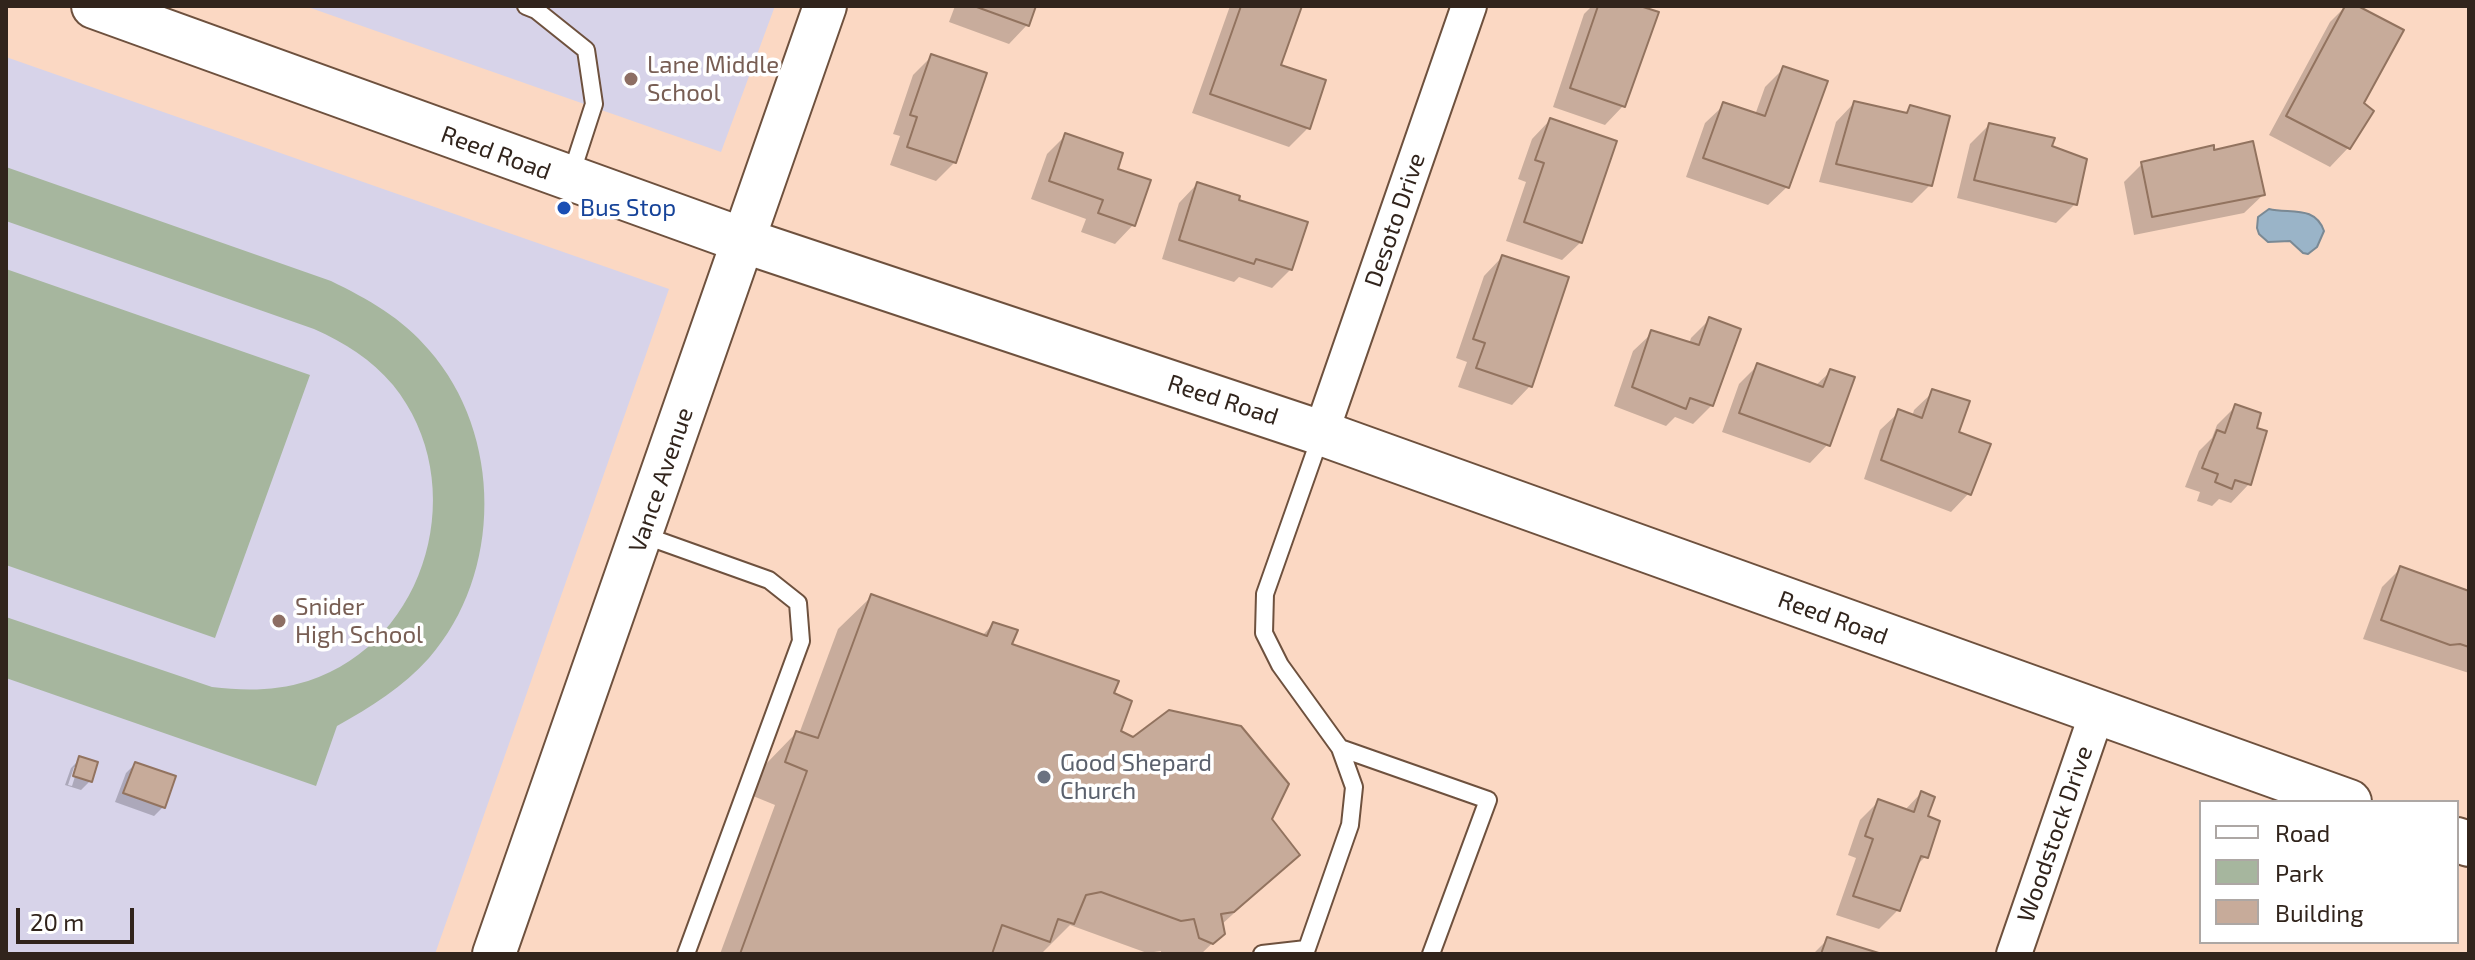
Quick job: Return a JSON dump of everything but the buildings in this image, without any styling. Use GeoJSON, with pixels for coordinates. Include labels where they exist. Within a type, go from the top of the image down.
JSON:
{"type":"FeatureCollection","features":[{"type":"Feature","properties":{"kind":"main road","name":"Reed Road"},"geometry":{"type":"LineString","coordinates":[[94,6],[569,180],[1321,433],[2343,800]]}},
{"type":"Feature","properties":{"kind":"street","name":"Vance Avenue"},"geometry":{"type":"LineString","coordinates":[[494,954],[825,6]]}},
{"type":"Feature","properties":{"kind":"street","name":"Desoto Drive"},"geometry":{"type":"LineString","coordinates":[[1321,433],[1469,6]]}},
{"type":"Feature","properties":{"kind":"street","name":"Woodstock Drive"},"geometry":{"type":"LineString","coordinates":[[2014,954],[2097,713]]}},
{"type":"Feature","properties":{"kind":"lane"},"geometry":{"type":"LineString","coordinates":[[526,6],[536,10],[586,50],[594,104],[569,180]]}},
{"type":"Feature","properties":{"kind":"lane"},"geometry":{"type":"LineString","coordinates":[[1262,954],[1306,951],[1350,825],[1354,787],[1340,748],[1280,665],[1264,633],[1265,594],[1321,433]]}},
{"type":"Feature","properties":{"kind":"lane"},"geometry":{"type":"LineString","coordinates":[[641,534],[769,580],[798,603],[801,641],[686,954]]}},
{"type":"Feature","properties":{"kind":"lane"},"geometry":{"type":"LineString","coordinates":[[1340,748],[1488,800],[1431,954]]}},
{"type":"Feature","properties":{"kind":"shaded area","name":"Lane Middle School"},"geometry":{"type":"Polygon","coordinates":[[[305,6],[775,6],[721,152],[305,6]]]}},
{"type":"Feature","properties":{"kind":"shaded area","name":"Snider High School"},"geometry":{"type":"Polygon","coordinates":[[[6,57],[669,289],[435,954],[6,954],[6,57]]]}},
{"type":"Feature","properties":{"kind":"green space"},"geometry":{"type":"Polygon","coordinates":[[[6,167],[331,281],[371,302],[408,328],[429,350],[453,384],[471,422],[481,462],[484,504],[481,546],[471,586],[453,624],[429,658],[386,696],[337,726],[316,786],[6,678],[6,617],[212,687],[260,689],[308,681],[350,661],[383,632],[409,596],[426,555],[433,511],[430,467],[417,424],[393,385],[376,367],[325,334],[6,221],[6,167]]]}},
{"type":"Feature","properties":{"kind":"green space"},"geometry":{"type":"Polygon","coordinates":[[[6,269],[310,375],[215,638],[6,565],[6,269]]]}},
{"type":"Feature","properties":{"kind":"water"},"geometry":{"type":"Polygon","coordinates":[[[2269,209],[2301,212],[2315,217],[2324,231],[2317,247],[2308,254],[2290,241],[2268,242],[2257,228],[2258,217],[2269,209]]]}},
{"type":"Feature","properties":{"kind":"place","name":"Lane Middle School"},"geometry":{"type":"Point","coordinates":[631,79]}},
{"type":"Feature","properties":{"kind":"place","name":"Bus Stop"},"geometry":{"type":"Point","coordinates":[564,208]}},
{"type":"Feature","properties":{"kind":"place","name":"Snider High School"},"geometry":{"type":"Point","coordinates":[279,621]}},
{"type":"Feature","properties":{"kind":"place","name":"Good Shepard Church"},"geometry":{"type":"Point","coordinates":[1044,777]}}]}
